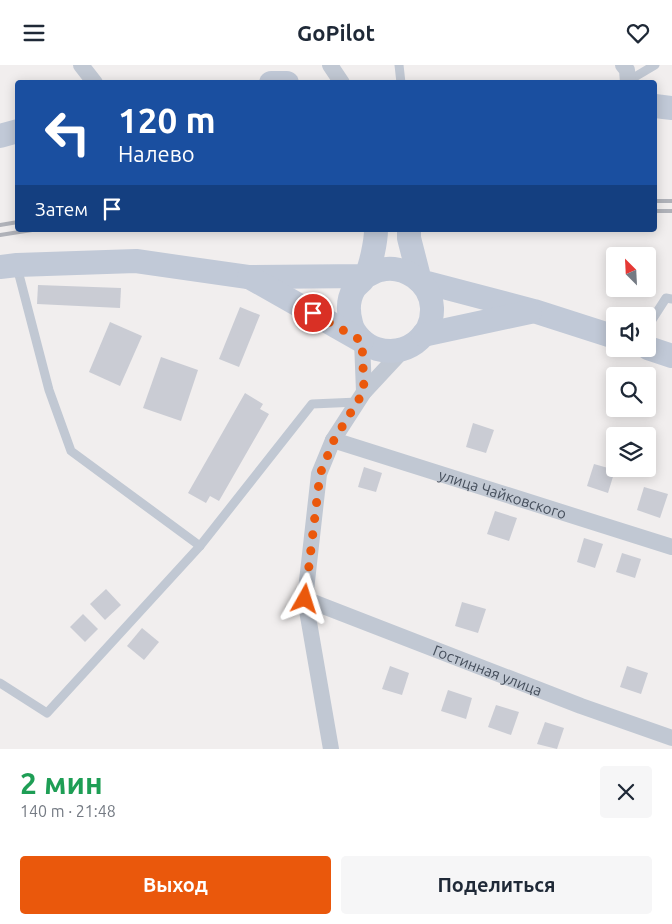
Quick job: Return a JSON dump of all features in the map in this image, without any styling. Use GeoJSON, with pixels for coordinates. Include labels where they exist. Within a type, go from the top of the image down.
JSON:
{"type":"FeatureCollection","features":[{"type":"Feature","properties":{"kind":"main road"},"geometry":{"type":"LineString","coordinates":[[657,106],[672,108]]}},
{"type":"Feature","properties":{"kind":"main road"},"geometry":{"type":"LineString","coordinates":[[0,136],[15,132]]}},
{"type":"Feature","properties":{"kind":"main road"},"geometry":{"type":"LineString","coordinates":[[362,341],[351,325],[348,307],[354,289],[366,276],[376,232]]}},
{"type":"Feature","properties":{"kind":"main road"},"geometry":{"type":"LineString","coordinates":[[248,277],[374,349],[389,352],[404,349],[424,335],[430,321],[432,307],[428,293],[420,281],[409,232]]}},
{"type":"Feature","properties":{"kind":"main road"},"geometry":{"type":"LineString","coordinates":[[8,266],[136,261],[248,277],[366,276],[380,270],[394,269],[408,272],[420,281],[534,311],[606,334]]}},
{"type":"Feature","properties":{"kind":"main road"},"geometry":{"type":"LineString","coordinates":[[424,335],[534,311]]}},
{"type":"Feature","properties":{"kind":"main road"},"geometry":{"type":"LineString","coordinates":[[656,351],[672,356]]}},
{"type":"Feature","properties":{"kind":"street"},"geometry":{"type":"LineString","coordinates":[[81,65],[93,80]]}},
{"type":"Feature","properties":{"kind":"street"},"geometry":{"type":"LineString","coordinates":[[330,65],[340,80]]}},
{"type":"Feature","properties":{"kind":"street"},"geometry":{"type":"LineString","coordinates":[[623,65],[628,80]]}},
{"type":"Feature","properties":{"kind":"street"},"geometry":{"type":"LineString","coordinates":[[361,397],[362,341]]}},
{"type":"Feature","properties":{"kind":"street"},"geometry":{"type":"LineString","coordinates":[[331,749],[305,599],[320,474],[334,440],[361,397],[404,349]]}},
{"type":"Feature","properties":{"kind":"street","name":"улица Чайковского"},"geometry":{"type":"LineString","coordinates":[[334,440],[672,547]]}},
{"type":"Feature","properties":{"kind":"street","name":"Гостинная улица"},"geometry":{"type":"LineString","coordinates":[[305,599],[581,706],[672,737]]}},
{"type":"Feature","properties":{"kind":"lane"},"geometry":{"type":"LineString","coordinates":[[399,65],[401,80]]}},
{"type":"Feature","properties":{"kind":"lane"},"geometry":{"type":"LineString","coordinates":[[631,80],[655,65]]}},
{"type":"Feature","properties":{"kind":"lane"},"geometry":{"type":"LineString","coordinates":[[8,266],[71,451],[200,546]]}},
{"type":"Feature","properties":{"kind":"lane"},"geometry":{"type":"LineString","coordinates":[[656,314],[666,298],[672,299]]}},
{"type":"Feature","properties":{"kind":"lane"},"geometry":{"type":"LineString","coordinates":[[0,683],[47,713],[200,546],[312,404],[361,397]]}},
{"type":"Feature","properties":{"kind":"building"},"geometry":{"type":"Polygon","coordinates":[[[38,285],[121,288],[120,308],[37,304],[38,285]]]}},
{"type":"Feature","properties":{"kind":"building"},"geometry":{"type":"Polygon","coordinates":[[[240,307],[260,315],[239,367],[219,359],[240,307]]]}},
{"type":"Feature","properties":{"kind":"building"},"geometry":{"type":"Polygon","coordinates":[[[110,322],[142,336],[120,386],[89,372],[110,322]]]}},
{"type":"Feature","properties":{"kind":"building"},"geometry":{"type":"Polygon","coordinates":[[[161,357],[198,370],[181,421],[143,408],[161,357]]]}},
{"type":"Feature","properties":{"kind":"building"},"geometry":{"type":"Polygon","coordinates":[[[245,393],[263,404],[260,409],[269,414],[219,501],[210,496],[206,503],[188,493],[245,393]]]}},
{"type":"Feature","properties":{"kind":"building"},"geometry":{"type":"Polygon","coordinates":[[[473,423],[494,430],[486,453],[466,447],[473,423]]]}},
{"type":"Feature","properties":{"kind":"building"},"geometry":{"type":"Polygon","coordinates":[[[594,464],[606,467],[606,477],[613,477],[608,493],[587,486],[594,464]]]}},
{"type":"Feature","properties":{"kind":"building"},"geometry":{"type":"Polygon","coordinates":[[[364,467],[382,473],[376,492],[358,487],[364,467]]]}},
{"type":"Feature","properties":{"kind":"building"},"geometry":{"type":"Polygon","coordinates":[[[644,487],[668,494],[660,518],[637,510],[644,487]]]}},
{"type":"Feature","properties":{"kind":"building"},"geometry":{"type":"Polygon","coordinates":[[[495,511],[517,518],[509,541],[487,534],[495,511]]]}},
{"type":"Feature","properties":{"kind":"building"},"geometry":{"type":"Polygon","coordinates":[[[584,538],[603,544],[595,568],[577,562],[584,538]]]}},
{"type":"Feature","properties":{"kind":"building"},"geometry":{"type":"Polygon","coordinates":[[[622,553],[641,559],[635,578],[616,572],[622,553]]]}},
{"type":"Feature","properties":{"kind":"building"},"geometry":{"type":"Polygon","coordinates":[[[106,589],[121,605],[105,620],[90,604],[106,589]]]}},
{"type":"Feature","properties":{"kind":"building"},"geometry":{"type":"Polygon","coordinates":[[[462,602],[486,609],[478,633],[455,626],[462,602]]]}},
{"type":"Feature","properties":{"kind":"building"},"geometry":{"type":"Polygon","coordinates":[[[83,614],[98,629],[85,642],[70,627],[83,614]]]}},
{"type":"Feature","properties":{"kind":"building"},"geometry":{"type":"Polygon","coordinates":[[[142,628],[159,642],[144,660],[127,646],[142,628]]]}},
{"type":"Feature","properties":{"kind":"building"},"geometry":{"type":"Polygon","coordinates":[[[390,666],[409,673],[402,695],[382,689],[390,666]]]}},
{"type":"Feature","properties":{"kind":"building"},"geometry":{"type":"Polygon","coordinates":[[[627,666],[648,673],[641,694],[620,687],[627,666]]]}},
{"type":"Feature","properties":{"kind":"building"},"geometry":{"type":"Polygon","coordinates":[[[448,690],[472,698],[466,719],[441,711],[448,690]]]}},
{"type":"Feature","properties":{"kind":"building"},"geometry":{"type":"Polygon","coordinates":[[[496,705],[519,712],[511,735],[488,727],[496,705]]]}},
{"type":"Feature","properties":{"kind":"building"},"geometry":{"type":"Polygon","coordinates":[[[545,722],[564,728],[557,749],[537,744],[545,722]]]}},
{"type":"Feature","properties":{"kind":"railway"},"geometry":{"type":"LineString","coordinates":[[657,201],[672,201]]}},
{"type":"Feature","properties":{"kind":"railway"},"geometry":{"type":"LineString","coordinates":[[657,211],[672,211]]}},
{"type":"Feature","properties":{"kind":"railway"},"geometry":{"type":"LineString","coordinates":[[0,225],[15,222]]}},
{"type":"Feature","properties":{"kind":"railway"},"geometry":{"type":"LineString","coordinates":[[0,235],[19,232]]}},
{"type":"Feature","properties":{"kind":"route"},"geometry":{"type":"LineString","coordinates":[[305,599],[320,474],[334,440],[364,391],[362,341],[313,313]]}}]}
